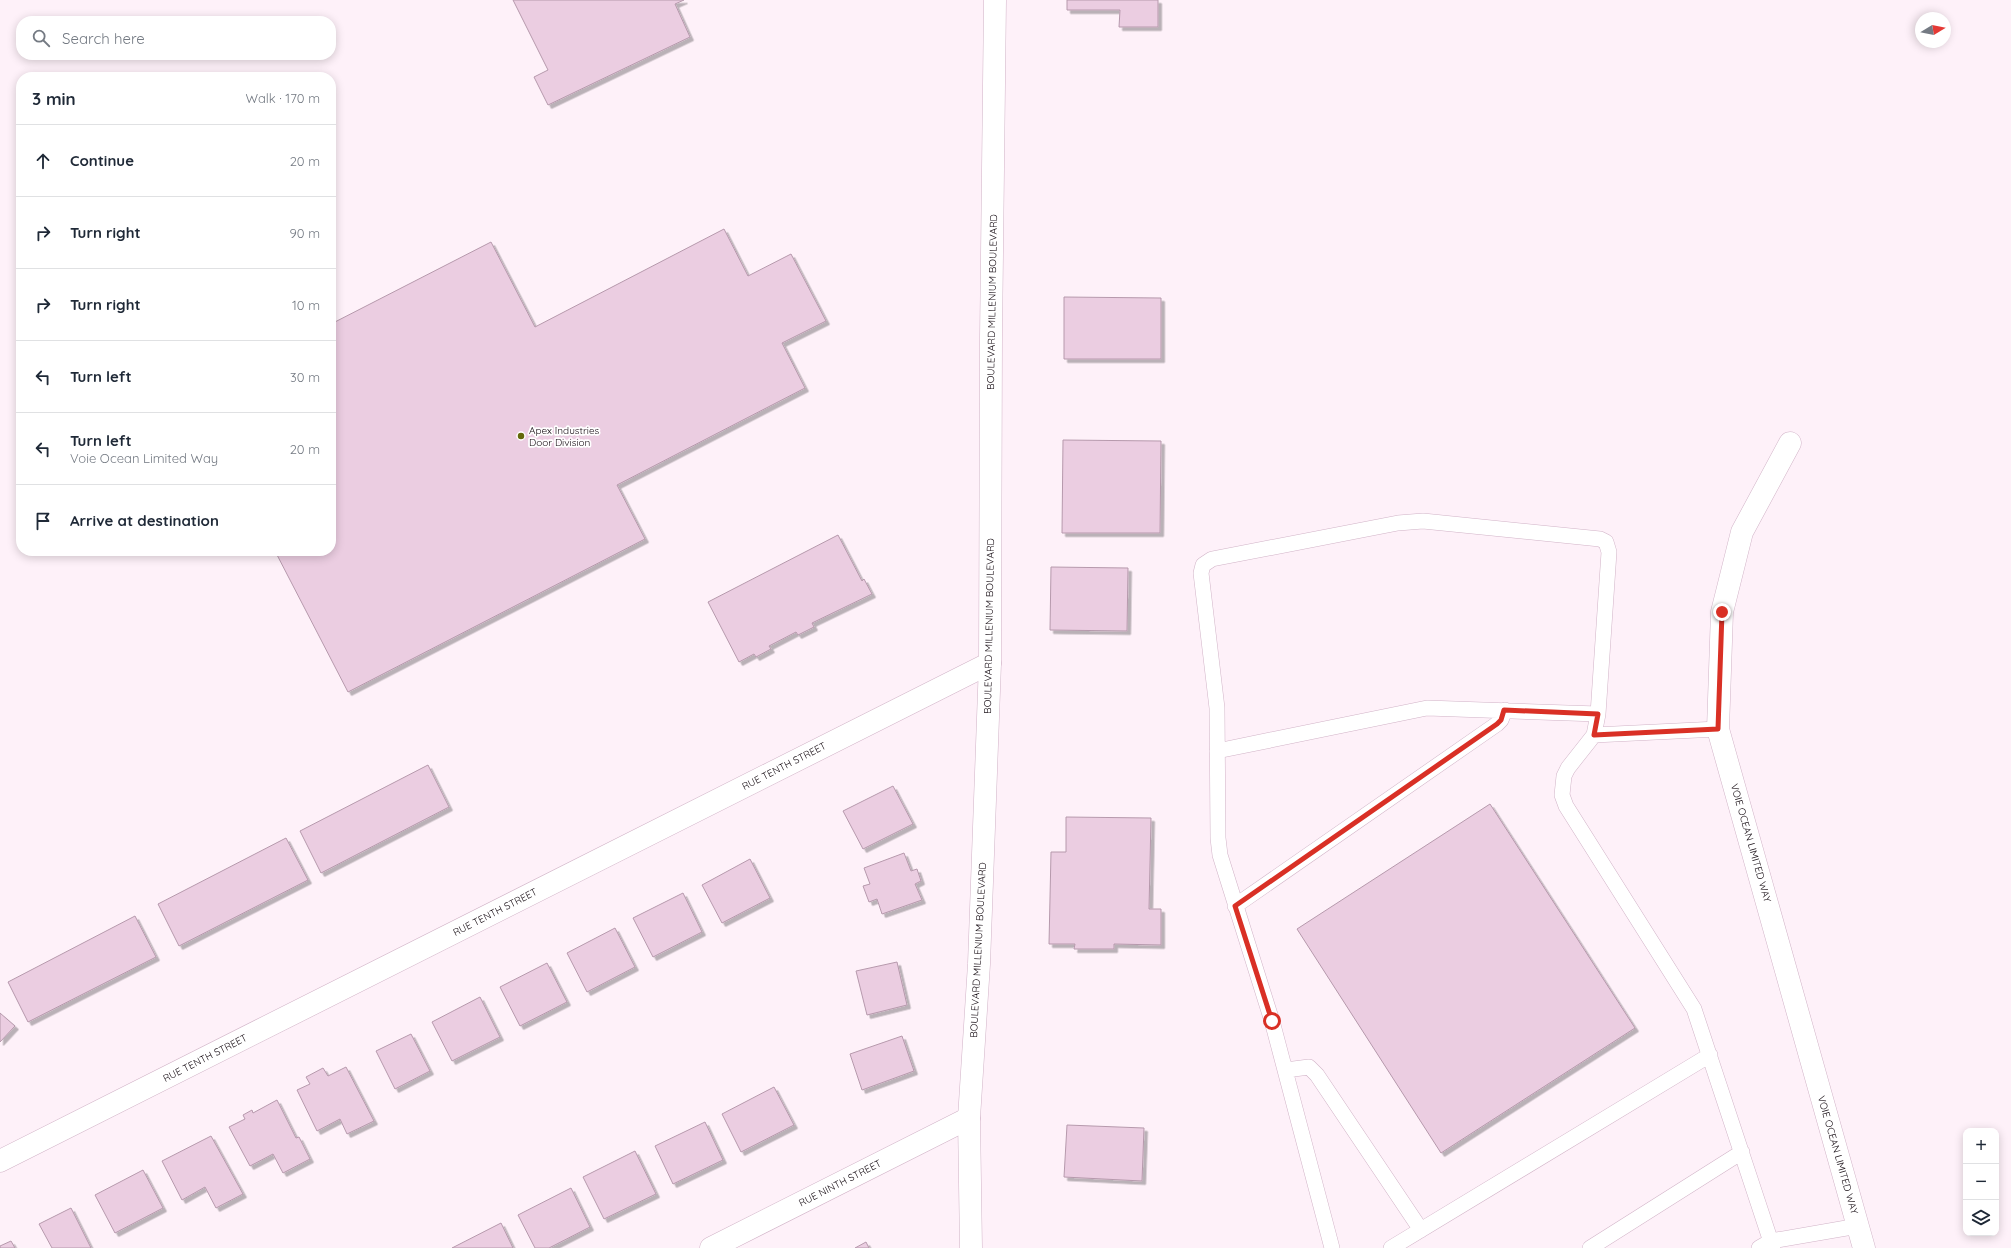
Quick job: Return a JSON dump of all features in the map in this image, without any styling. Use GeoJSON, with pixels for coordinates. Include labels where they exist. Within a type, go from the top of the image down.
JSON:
{"type":"FeatureCollection","features":[{"type":"Feature","properties":{"kind":"street","name":"BOULEVARD MILLENIUM BOULEVARD"},"geometry":{"type":"LineString","coordinates":[[982,1248],[971,1239],[969,1118],[979,964],[990,663],[991,338],[995,0]]}},
{"type":"Feature","properties":{"kind":"street","name":"VOIE OCEAN LIMITED WAY"},"geometry":{"type":"LineString","coordinates":[[1790,443],[1742,532],[1722,612],[1718,729],[1864,1248]]}},
{"type":"Feature","properties":{"kind":"street","name":"RUE TENTH STREET"},"geometry":{"type":"LineString","coordinates":[[0,1161],[990,663]]}},
{"type":"Feature","properties":{"kind":"street","name":"RUE NINTH STREET"},"geometry":{"type":"LineString","coordinates":[[710,1248],[969,1118]]}},
{"type":"Feature","properties":{"kind":"lane"},"geometry":{"type":"LineString","coordinates":[[1332,1248],[1286,1070],[1220,855],[1217,708],[1201,573],[1203,564],[1212,560],[1412,521],[1600,539],[1606,542],[1609,552],[1598,714],[1594,735],[1568,768],[1562,785],[1562,795],[1566,806],[1694,1009],[1742,1152],[1767,1246],[1858,1226]]}},
{"type":"Feature","properties":{"kind":"lane"},"geometry":{"type":"LineString","coordinates":[[1218,751],[1418,709],[1437,707],[1598,714]]}},
{"type":"Feature","properties":{"kind":"lane"},"geometry":{"type":"LineString","coordinates":[[1235,906],[1497,724],[1501,720],[1504,710]]}},
{"type":"Feature","properties":{"kind":"lane"},"geometry":{"type":"LineString","coordinates":[[1594,735],[1718,729]]}},
{"type":"Feature","properties":{"kind":"lane"},"geometry":{"type":"LineString","coordinates":[[1391,1248],[1710,1055]]}},
{"type":"Feature","properties":{"kind":"lane"},"geometry":{"type":"LineString","coordinates":[[1286,1070],[1309,1067],[1317,1075],[1420,1230]]}},
{"type":"Feature","properties":{"kind":"lane"},"geometry":{"type":"LineString","coordinates":[[1590,1248],[1742,1152]]}},
{"type":"Feature","properties":{"kind":"building"},"geometry":{"type":"Polygon","coordinates":[[[513,0],[684,0],[675,4],[690,37],[548,105],[534,77],[548,70],[513,0]]]}},
{"type":"Feature","properties":{"kind":"building"},"geometry":{"type":"Polygon","coordinates":[[[1067,0],[1158,0],[1158,27],[1119,27],[1120,10],[1067,10],[1067,0]]]}},
{"type":"Feature","properties":{"kind":"building","name":"Apex Industries Door Division"},"geometry":{"type":"Polygon","coordinates":[[[724,229],[748,276],[791,254],[826,321],[782,343],[805,388],[617,485],[645,539],[348,692],[278,556],[336,556],[336,321],[491,242],[535,327],[724,229]]]}},
{"type":"Feature","properties":{"kind":"building"},"geometry":{"type":"Polygon","coordinates":[[[1064,297],[1161,298],[1161,359],[1064,359],[1064,297]]]}},
{"type":"Feature","properties":{"kind":"building"},"geometry":{"type":"Polygon","coordinates":[[[1063,440],[1161,441],[1160,533],[1062,533],[1063,440]]]}},
{"type":"Feature","properties":{"kind":"building"},"geometry":{"type":"Polygon","coordinates":[[[838,535],[862,581],[864,579],[872,594],[812,623],[814,627],[798,635],[796,632],[769,646],[771,649],[756,657],[754,654],[739,662],[708,602],[838,535]]]}},
{"type":"Feature","properties":{"kind":"building"},"geometry":{"type":"Polygon","coordinates":[[[1051,567],[1128,568],[1127,631],[1050,630],[1051,567]]]}},
{"type":"Feature","properties":{"kind":"building"},"geometry":{"type":"Polygon","coordinates":[[[428,765],[449,807],[321,873],[300,831],[428,765]]]}},
{"type":"Feature","properties":{"kind":"building"},"geometry":{"type":"Polygon","coordinates":[[[893,786],[913,824],[863,849],[843,811],[893,786]]]}},
{"type":"Feature","properties":{"kind":"building"},"geometry":{"type":"Polygon","coordinates":[[[1490,804],[1635,1028],[1441,1153],[1297,929],[1490,804]]]}},
{"type":"Feature","properties":{"kind":"building"},"geometry":{"type":"Polygon","coordinates":[[[1066,817],[1151,818],[1149,909],[1161,909],[1161,945],[1114,944],[1114,949],[1074,949],[1075,944],[1049,944],[1051,852],[1066,852],[1066,817]]]}},
{"type":"Feature","properties":{"kind":"building"},"geometry":{"type":"Polygon","coordinates":[[[286,838],[308,880],[179,946],[158,904],[286,838]]]}},
{"type":"Feature","properties":{"kind":"building"},"geometry":{"type":"Polygon","coordinates":[[[904,853],[911,871],[917,869],[921,881],[915,884],[922,900],[882,914],[877,899],[869,902],[863,886],[870,884],[864,868],[904,853]]]}},
{"type":"Feature","properties":{"kind":"building"},"geometry":{"type":"Polygon","coordinates":[[[750,859],[770,898],[722,923],[702,885],[750,859]]]}},
{"type":"Feature","properties":{"kind":"building"},"geometry":{"type":"Polygon","coordinates":[[[683,893],[702,932],[653,957],[633,918],[683,893]]]}},
{"type":"Feature","properties":{"kind":"building"},"geometry":{"type":"Polygon","coordinates":[[[135,916],[156,957],[28,1022],[8,982],[135,916]]]}},
{"type":"Feature","properties":{"kind":"building"},"geometry":{"type":"Polygon","coordinates":[[[615,928],[635,967],[587,992],[567,953],[615,928]]]}},
{"type":"Feature","properties":{"kind":"building"},"geometry":{"type":"Polygon","coordinates":[[[897,962],[907,1005],[867,1015],[856,971],[897,962]]]}},
{"type":"Feature","properties":{"kind":"building"},"geometry":{"type":"Polygon","coordinates":[[[547,963],[567,1002],[520,1026],[500,987],[547,963]]]}},
{"type":"Feature","properties":{"kind":"building"},"geometry":{"type":"Polygon","coordinates":[[[480,997],[500,1037],[452,1061],[432,1022],[480,997]]]}},
{"type":"Feature","properties":{"kind":"building"},"geometry":{"type":"Polygon","coordinates":[[[0,1013],[15,1026],[0,1042],[0,1013]]]}},
{"type":"Feature","properties":{"kind":"building"},"geometry":{"type":"Polygon","coordinates":[[[411,1034],[430,1071],[395,1089],[376,1051],[411,1034]]]}},
{"type":"Feature","properties":{"kind":"building"},"geometry":{"type":"Polygon","coordinates":[[[902,1036],[914,1071],[862,1090],[850,1054],[902,1036]]]}},
{"type":"Feature","properties":{"kind":"building"},"geometry":{"type":"Polygon","coordinates":[[[346,1067],[374,1121],[347,1134],[340,1119],[317,1131],[297,1090],[310,1084],[306,1077],[323,1068],[328,1076],[346,1067]]]}},
{"type":"Feature","properties":{"kind":"building"},"geometry":{"type":"Polygon","coordinates":[[[774,1087],[794,1125],[741,1152],[722,1114],[774,1087]]]}},
{"type":"Feature","properties":{"kind":"building"},"geometry":{"type":"Polygon","coordinates":[[[277,1100],[296,1138],[299,1137],[310,1159],[283,1173],[273,1154],[250,1166],[229,1127],[245,1119],[243,1115],[252,1110],[253,1113],[277,1100]]]}},
{"type":"Feature","properties":{"kind":"building"},"geometry":{"type":"Polygon","coordinates":[[[705,1122],[723,1160],[673,1184],[655,1146],[705,1122]]]}},
{"type":"Feature","properties":{"kind":"building"},"geometry":{"type":"Polygon","coordinates":[[[1067,1125],[1144,1128],[1142,1181],[1064,1177],[1067,1125]]]}},
{"type":"Feature","properties":{"kind":"building"},"geometry":{"type":"Polygon","coordinates":[[[211,1136],[243,1194],[216,1208],[205,1187],[182,1200],[162,1161],[211,1136]]]}},
{"type":"Feature","properties":{"kind":"building"},"geometry":{"type":"Polygon","coordinates":[[[635,1151],[656,1194],[604,1219],[583,1177],[635,1151]]]}},
{"type":"Feature","properties":{"kind":"building"},"geometry":{"type":"Polygon","coordinates":[[[143,1170],[163,1208],[115,1233],[95,1195],[143,1170]]]}},
{"type":"Feature","properties":{"kind":"building"},"geometry":{"type":"Polygon","coordinates":[[[571,1188],[590,1227],[549,1248],[535,1248],[518,1215],[571,1188]]]}},
{"type":"Feature","properties":{"kind":"building"},"geometry":{"type":"Polygon","coordinates":[[[71,1208],[91,1248],[52,1248],[39,1224],[71,1208]]]}},
{"type":"Feature","properties":{"kind":"building"},"geometry":{"type":"Polygon","coordinates":[[[501,1223],[513,1248],[452,1248],[501,1223]]]}},
{"type":"Feature","properties":{"kind":"building"},"geometry":{"type":"Polygon","coordinates":[[[11,1241],[15,1248],[0,1248],[0,1246],[11,1241]]]}},
{"type":"Feature","properties":{"kind":"building"},"geometry":{"type":"Polygon","coordinates":[[[866,1242],[869,1248],[855,1248],[866,1242]]]}},
{"type":"Feature","properties":{"kind":"place","name":"Apex Industries Door Division"},"geometry":{"type":"Point","coordinates":[521,436]}},
{"type":"Feature","properties":{"kind":"route"},"geometry":{"type":"LineString","coordinates":[[1272,1021],[1235,906],[1497,724],[1501,720],[1504,710],[1598,714],[1594,735],[1718,729],[1722,612]]}}]}
